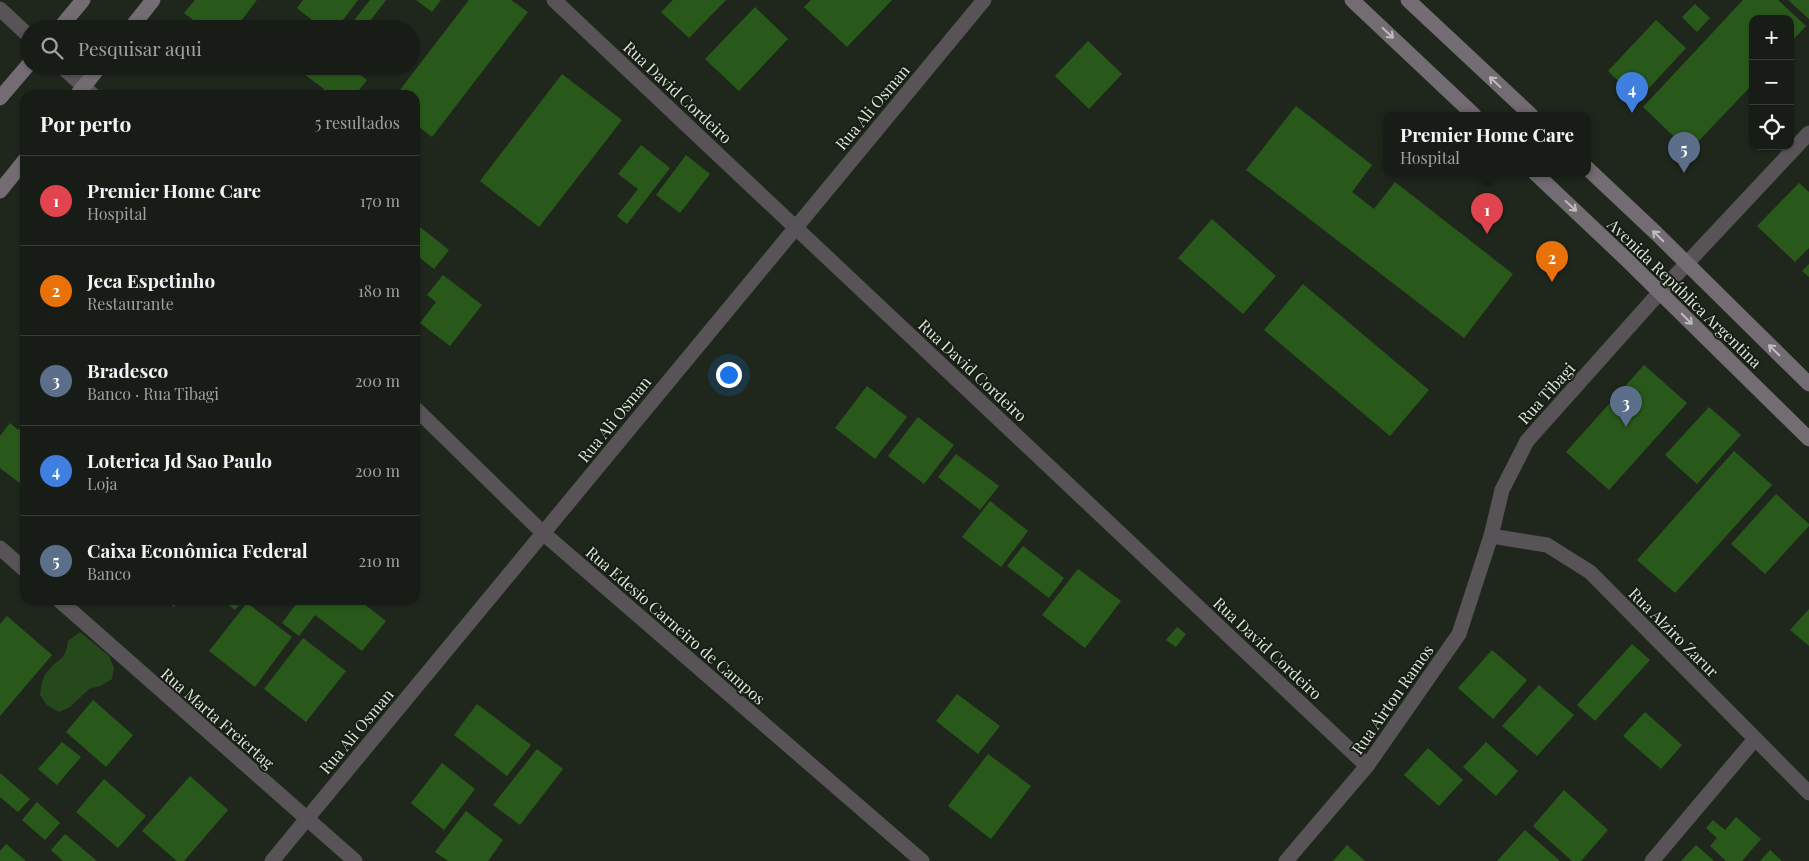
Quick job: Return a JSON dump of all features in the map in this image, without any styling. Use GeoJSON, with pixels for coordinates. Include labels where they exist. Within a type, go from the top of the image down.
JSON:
{"type":"FeatureCollection","features":[{"type":"Feature","properties":{"kind":"main road"},"geometry":{"type":"LineString","coordinates":[[66,20],[83,0]]}},
{"type":"Feature","properties":{"kind":"main road"},"geometry":{"type":"LineString","coordinates":[[137,20],[153,0]]}},
{"type":"Feature","properties":{"kind":"main road"},"geometry":{"type":"LineString","coordinates":[[1352,0],[1471,112]]}},
{"type":"Feature","properties":{"kind":"main road"},"geometry":{"type":"LineString","coordinates":[[1408,0],[1527,112]]}},
{"type":"Feature","properties":{"kind":"main road"},"geometry":{"type":"LineString","coordinates":[[0,98],[20,75]]}},
{"type":"Feature","properties":{"kind":"main road"},"geometry":{"type":"LineString","coordinates":[[86,90],[95,75]]}},
{"type":"Feature","properties":{"kind":"main road"},"geometry":{"type":"LineString","coordinates":[[0,191],[20,166]]}},
{"type":"Feature","properties":{"kind":"main road","name":"Avenida República Argentina"},"geometry":{"type":"LineString","coordinates":[[1591,172],[1809,384]]}},
{"type":"Feature","properties":{"kind":"main road","name":"Avenida República Argentina"},"geometry":{"type":"LineString","coordinates":[[1539,177],[1660,292],[1809,439]]}},
{"type":"Feature","properties":{"kind":"street","name":"Rua David Cordeiro"},"geometry":{"type":"LineString","coordinates":[[554,0],[1368,766]]}},
{"type":"Feature","properties":{"kind":"street","name":"Rua Ali Osman"},"geometry":{"type":"LineString","coordinates":[[272,861],[795,226],[984,0]]}},
{"type":"Feature","properties":{"kind":"street"},"geometry":{"type":"LineString","coordinates":[[0,9],[20,28]]}},
{"type":"Feature","properties":{"kind":"street"},"geometry":{"type":"LineString","coordinates":[[69,75],[83,90]]}},
{"type":"Feature","properties":{"kind":"street"},"geometry":{"type":"LineString","coordinates":[[1686,264],[1809,133]]}},
{"type":"Feature","properties":{"kind":"street","name":"Rua Tibagi"},"geometry":{"type":"LineString","coordinates":[[1491,536],[1502,490],[1527,441],[1686,264]]}},
{"type":"Feature","properties":{"kind":"street","name":"Rua Edesio Carneiro de Campos"},"geometry":{"type":"LineString","coordinates":[[420,413],[543,533],[922,861]]}},
{"type":"Feature","properties":{"kind":"street","name":"Rua Airton Ramos"},"geometry":{"type":"LineString","coordinates":[[1286,861],[1368,766],[1459,634],[1491,536]]}},
{"type":"Feature","properties":{"kind":"street","name":"Rua Alziro Zarur"},"geometry":{"type":"LineString","coordinates":[[1491,536],[1547,545],[1590,572],[1809,793]]}},
{"type":"Feature","properties":{"kind":"street"},"geometry":{"type":"LineString","coordinates":[[0,548],[20,566]]}},
{"type":"Feature","properties":{"kind":"street","name":"Rua Marta Freiertag"},"geometry":{"type":"LineString","coordinates":[[65,605],[356,861]]}},
{"type":"Feature","properties":{"kind":"street"},"geometry":{"type":"LineString","coordinates":[[1652,861],[1755,739]]}},
{"type":"Feature","properties":{"kind":"green space"},"geometry":{"type":"Polygon","coordinates":[[[80,632],[109,656],[114,668],[112,679],[100,686],[89,689],[70,707],[59,712],[47,705],[40,695],[42,682],[46,673],[65,653],[68,641],[80,632]]]}},
{"type":"Feature","properties":{"kind":"building"},"geometry":{"type":"Polygon","coordinates":[[[195,0],[257,0],[242,20],[193,20],[184,13],[195,0]]]}},
{"type":"Feature","properties":{"kind":"building"},"geometry":{"type":"Polygon","coordinates":[[[303,0],[358,0],[343,20],[312,20],[297,8],[303,0]]]}},
{"type":"Feature","properties":{"kind":"building"},"geometry":{"type":"Polygon","coordinates":[[[370,0],[386,0],[371,20],[354,20],[370,0]]]}},
{"type":"Feature","properties":{"kind":"building"},"geometry":{"type":"Polygon","coordinates":[[[416,0],[441,0],[432,12],[416,0]]]}},
{"type":"Feature","properties":{"kind":"building"},"geometry":{"type":"Polygon","coordinates":[[[469,0],[511,0],[528,12],[432,137],[420,128],[420,90],[400,90],[411,75],[420,75],[420,64],[469,0]]]}},
{"type":"Feature","properties":{"kind":"building"},"geometry":{"type":"Polygon","coordinates":[[[673,0],[726,0],[689,38],[661,12],[673,0]]]}},
{"type":"Feature","properties":{"kind":"building"},"geometry":{"type":"Polygon","coordinates":[[[811,0],[892,0],[847,47],[804,7],[811,0]]]}},
{"type":"Feature","properties":{"kind":"building"},"geometry":{"type":"Polygon","coordinates":[[[1743,0],[1778,0],[1806,26],[1794,39],[1794,15],[1749,15],[1749,88],[1689,151],[1643,107],[1743,0]]]}},
{"type":"Feature","properties":{"kind":"building"},"geometry":{"type":"Polygon","coordinates":[[[1788,0],[1809,0],[1809,19],[1788,0]]]}},
{"type":"Feature","properties":{"kind":"building"},"geometry":{"type":"Polygon","coordinates":[[[1695,4],[1710,18],[1697,32],[1682,17],[1695,4]]]}},
{"type":"Feature","properties":{"kind":"building"},"geometry":{"type":"Polygon","coordinates":[[[755,7],[788,39],[739,91],[705,59],[755,7]]]}},
{"type":"Feature","properties":{"kind":"building"},"geometry":{"type":"Polygon","coordinates":[[[1656,20],[1686,48],[1638,100],[1608,71],[1656,20]]]}},
{"type":"Feature","properties":{"kind":"building"},"geometry":{"type":"Polygon","coordinates":[[[1088,41],[1122,74],[1089,109],[1055,76],[1088,41]]]}},
{"type":"Feature","properties":{"kind":"building"},"geometry":{"type":"Polygon","coordinates":[[[562,74],[622,120],[539,227],[480,181],[562,74]]]}},
{"type":"Feature","properties":{"kind":"building"},"geometry":{"type":"Polygon","coordinates":[[[305,75],[361,75],[367,80],[359,90],[324,89],[305,75]]]}},
{"type":"Feature","properties":{"kind":"building"},"geometry":{"type":"Polygon","coordinates":[[[1296,106],[1372,165],[1352,192],[1374,209],[1395,182],[1513,274],[1464,338],[1246,170],[1296,106]]]}},
{"type":"Feature","properties":{"kind":"building"},"geometry":{"type":"Polygon","coordinates":[[[641,145],[670,168],[627,224],[617,216],[638,189],[618,174],[641,145]]]}},
{"type":"Feature","properties":{"kind":"building"},"geometry":{"type":"Polygon","coordinates":[[[686,155],[710,174],[680,213],[656,195],[686,155]]]}},
{"type":"Feature","properties":{"kind":"building"},"geometry":{"type":"Polygon","coordinates":[[[1799,183],[1809,192],[1809,248],[1795,262],[1757,226],[1799,183]]]}},
{"type":"Feature","properties":{"kind":"building"},"geometry":{"type":"Polygon","coordinates":[[[1212,219],[1276,276],[1243,314],[1178,258],[1212,219]]]}},
{"type":"Feature","properties":{"kind":"building"},"geometry":{"type":"Polygon","coordinates":[[[420,227],[449,250],[434,269],[420,258],[420,227]]]}},
{"type":"Feature","properties":{"kind":"building"},"geometry":{"type":"Polygon","coordinates":[[[1809,264],[1809,277],[1802,271],[1809,264]]]}},
{"type":"Feature","properties":{"kind":"building"},"geometry":{"type":"Polygon","coordinates":[[[443,275],[482,305],[450,346],[420,323],[436,302],[427,295],[443,275]]]}},
{"type":"Feature","properties":{"kind":"building"},"geometry":{"type":"Polygon","coordinates":[[[1303,284],[1429,390],[1390,436],[1264,330],[1303,284]]]}},
{"type":"Feature","properties":{"kind":"building"},"geometry":{"type":"Polygon","coordinates":[[[1644,365],[1687,403],[1609,490],[1566,452],[1644,365]]]}},
{"type":"Feature","properties":{"kind":"building"},"geometry":{"type":"Polygon","coordinates":[[[867,386],[907,417],[875,459],[835,428],[867,386]]]}},
{"type":"Feature","properties":{"kind":"building"},"geometry":{"type":"Polygon","coordinates":[[[1709,407],[1741,435],[1697,484],[1665,455],[1709,407]]]}},
{"type":"Feature","properties":{"kind":"building"},"geometry":{"type":"Polygon","coordinates":[[[918,417],[954,445],[924,484],[888,456],[918,417]]]}},
{"type":"Feature","properties":{"kind":"building"},"geometry":{"type":"Polygon","coordinates":[[[10,423],[18,430],[20,428],[20,483],[0,468],[0,436],[10,423]]]}},
{"type":"Feature","properties":{"kind":"building"},"geometry":{"type":"Polygon","coordinates":[[[1734,451],[1772,485],[1675,593],[1637,560],[1734,451]]]}},
{"type":"Feature","properties":{"kind":"building"},"geometry":{"type":"Polygon","coordinates":[[[956,454],[999,486],[980,510],[938,477],[956,454]]]}},
{"type":"Feature","properties":{"kind":"building"},"geometry":{"type":"Polygon","coordinates":[[[1776,494],[1809,526],[1765,574],[1731,544],[1776,494]]]}},
{"type":"Feature","properties":{"kind":"building"},"geometry":{"type":"Polygon","coordinates":[[[990,501],[1028,531],[1001,567],[962,537],[990,501]]]}},
{"type":"Feature","properties":{"kind":"building"},"geometry":{"type":"Polygon","coordinates":[[[1023,546],[1064,578],[1049,598],[1007,566],[1023,546]]]}},
{"type":"Feature","properties":{"kind":"building"},"geometry":{"type":"Polygon","coordinates":[[[1078,569],[1121,601],[1085,648],[1042,615],[1078,569]]]}},
{"type":"Feature","properties":{"kind":"building"},"geometry":{"type":"Polygon","coordinates":[[[228,605],[239,605],[235,610],[228,605]]]}},
{"type":"Feature","properties":{"kind":"building"},"geometry":{"type":"Polygon","coordinates":[[[245,605],[250,605],[292,637],[255,687],[209,651],[245,605]]]}},
{"type":"Feature","properties":{"kind":"building"},"geometry":{"type":"Polygon","coordinates":[[[295,605],[365,605],[386,621],[362,651],[315,615],[299,636],[282,623],[295,605]]]}},
{"type":"Feature","properties":{"kind":"building"},"geometry":{"type":"Polygon","coordinates":[[[1809,609],[1809,646],[1790,630],[1809,609]]]}},
{"type":"Feature","properties":{"kind":"building"},"geometry":{"type":"Polygon","coordinates":[[[7,616],[52,655],[0,716],[0,624],[7,616]]]}},
{"type":"Feature","properties":{"kind":"building"},"geometry":{"type":"Polygon","coordinates":[[[1177,627],[1186,634],[1176,647],[1166,640],[1177,627]]]}},
{"type":"Feature","properties":{"kind":"building"},"geometry":{"type":"Polygon","coordinates":[[[303,638],[346,671],[306,722],[264,689],[303,638]]]}},
{"type":"Feature","properties":{"kind":"building"},"geometry":{"type":"Polygon","coordinates":[[[1632,644],[1650,660],[1595,721],[1577,705],[1632,644]]]}},
{"type":"Feature","properties":{"kind":"building"},"geometry":{"type":"Polygon","coordinates":[[[1492,650],[1527,680],[1493,719],[1458,688],[1492,650]]]}},
{"type":"Feature","properties":{"kind":"building"},"geometry":{"type":"Polygon","coordinates":[[[1539,685],[1574,715],[1537,756],[1502,726],[1539,685]]]}},
{"type":"Feature","properties":{"kind":"building"},"geometry":{"type":"Polygon","coordinates":[[[957,694],[1000,726],[978,754],[936,721],[957,694]]]}},
{"type":"Feature","properties":{"kind":"building"},"geometry":{"type":"Polygon","coordinates":[[[93,700],[133,735],[106,767],[66,732],[93,700]]]}},
{"type":"Feature","properties":{"kind":"building"},"geometry":{"type":"Polygon","coordinates":[[[477,704],[531,745],[507,776],[454,735],[477,704]]]}},
{"type":"Feature","properties":{"kind":"building"},"geometry":{"type":"Polygon","coordinates":[[[1645,712],[1682,745],[1661,769],[1623,736],[1645,712]]]}},
{"type":"Feature","properties":{"kind":"building"},"geometry":{"type":"Polygon","coordinates":[[[62,742],[81,757],[57,785],[38,769],[62,742]]]}},
{"type":"Feature","properties":{"kind":"building"},"geometry":{"type":"Polygon","coordinates":[[[1486,742],[1518,771],[1496,796],[1463,767],[1486,742]]]}},
{"type":"Feature","properties":{"kind":"building"},"geometry":{"type":"Polygon","coordinates":[[[1428,748],[1463,780],[1439,806],[1404,775],[1428,748]]]}},
{"type":"Feature","properties":{"kind":"building"},"geometry":{"type":"Polygon","coordinates":[[[537,749],[563,769],[520,825],[493,805],[537,749]]]}},
{"type":"Feature","properties":{"kind":"building"},"geometry":{"type":"Polygon","coordinates":[[[988,754],[1031,786],[991,839],[948,806],[988,754]]]}},
{"type":"Feature","properties":{"kind":"building"},"geometry":{"type":"Polygon","coordinates":[[[442,763],[475,789],[444,830],[411,803],[442,763]]]}},
{"type":"Feature","properties":{"kind":"building"},"geometry":{"type":"Polygon","coordinates":[[[0,773],[30,799],[18,812],[0,797],[0,773]]]}},
{"type":"Feature","properties":{"kind":"building"},"geometry":{"type":"Polygon","coordinates":[[[190,776],[228,810],[184,861],[177,861],[142,831],[190,776]]]}},
{"type":"Feature","properties":{"kind":"building"},"geometry":{"type":"Polygon","coordinates":[[[104,779],[146,816],[118,848],[76,812],[104,779]]]}},
{"type":"Feature","properties":{"kind":"building"},"geometry":{"type":"Polygon","coordinates":[[[1564,790],[1608,830],[1581,861],[1572,861],[1533,826],[1564,790]]]}},
{"type":"Feature","properties":{"kind":"building"},"geometry":{"type":"Polygon","coordinates":[[[37,802],[60,823],[45,840],[22,820],[37,802]]]}},
{"type":"Feature","properties":{"kind":"building"},"geometry":{"type":"Polygon","coordinates":[[[466,811],[503,840],[488,861],[448,861],[435,852],[466,811]]]}},
{"type":"Feature","properties":{"kind":"building"},"geometry":{"type":"Polygon","coordinates":[[[1736,817],[1761,839],[1742,861],[1726,861],[1710,846],[1717,838],[1706,828],[1713,820],[1725,830],[1736,817]]]}},
{"type":"Feature","properties":{"kind":"building"},"geometry":{"type":"Polygon","coordinates":[[[1525,830],[1560,861],[1497,861],[1525,830]]]}},
{"type":"Feature","properties":{"kind":"building"},"geometry":{"type":"Polygon","coordinates":[[[65,834],[97,861],[63,861],[51,850],[65,834]]]}},
{"type":"Feature","properties":{"kind":"building"},"geometry":{"type":"Polygon","coordinates":[[[6,844],[26,861],[0,861],[0,851],[6,844]]]}},
{"type":"Feature","properties":{"kind":"building"},"geometry":{"type":"Polygon","coordinates":[[[1347,845],[1365,861],[1333,861],[1347,845]]]}},
{"type":"Feature","properties":{"kind":"building"},"geometry":{"type":"Polygon","coordinates":[[[1696,845],[1714,861],[1681,861],[1696,845]]]}},
{"type":"Feature","properties":{"kind":"building"},"geometry":{"type":"Polygon","coordinates":[[[1770,850],[1782,861],[1760,861],[1770,850]]]}},
{"type":"Feature","properties":{"kind":"place","name":"Loterica Jd Sao Paulo"},"geometry":{"type":"Point","coordinates":[1632,113]}},
{"type":"Feature","properties":{"kind":"place","name":"Caixa Econômica Federal"},"geometry":{"type":"Point","coordinates":[1684,173]}},
{"type":"Feature","properties":{"kind":"place","name":"Premier Home Care"},"geometry":{"type":"Point","coordinates":[1487,234]}},
{"type":"Feature","properties":{"kind":"place","name":"Jeca Espetinho"},"geometry":{"type":"Point","coordinates":[1552,282]}},
{"type":"Feature","properties":{"kind":"place","name":"Bradesco"},"geometry":{"type":"Point","coordinates":[1626,427]}}]}
